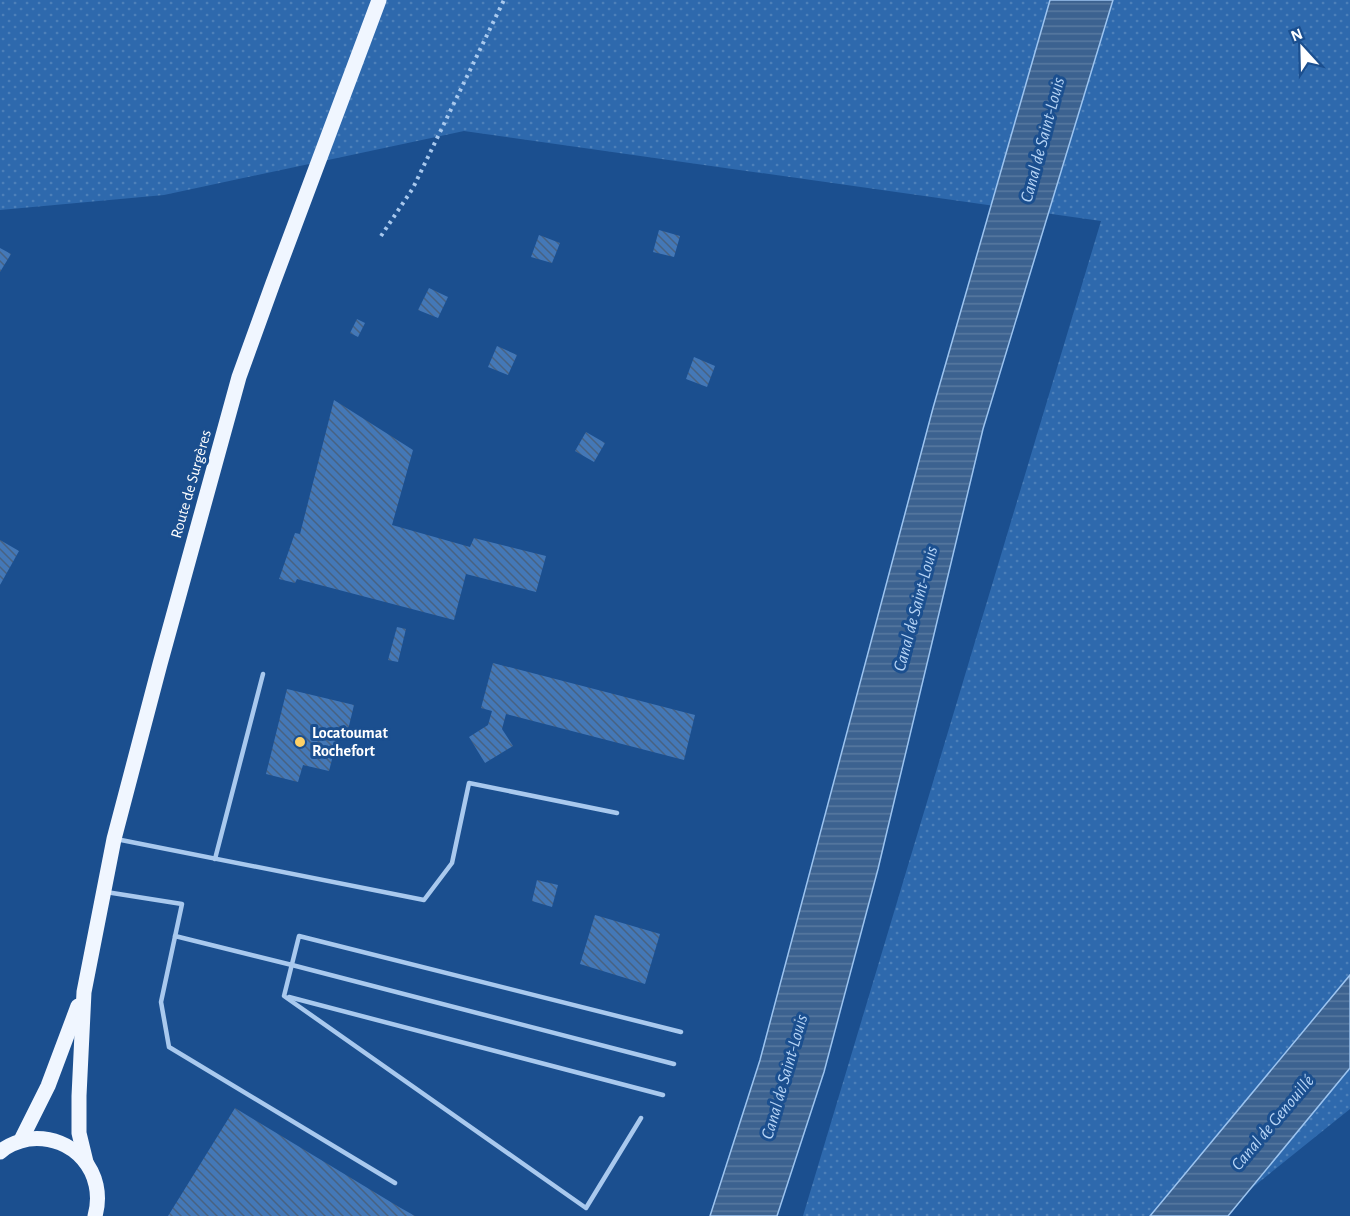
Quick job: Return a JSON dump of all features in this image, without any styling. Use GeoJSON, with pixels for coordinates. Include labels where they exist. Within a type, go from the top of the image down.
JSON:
{"type":"FeatureCollection","features":[{"type":"Feature","properties":{"kind":"main road","name":"Route de Surgères"},"geometry":{"type":"LineString","coordinates":[[84,992],[114,839],[239,377],[379,0]]}},
{"type":"Feature","properties":{"kind":"main road"},"geometry":{"type":"LineString","coordinates":[[21,1140],[48,1086],[84,992]]}},
{"type":"Feature","properties":{"kind":"main road"},"geometry":{"type":"LineString","coordinates":[[84,992],[79,1133],[86,1162],[98,1190],[99,1213]]}},
{"type":"Feature","properties":{"kind":"main road"},"geometry":{"type":"LineString","coordinates":[[1,1150],[21,1140],[39,1138],[57,1142],[73,1150],[86,1162]]}},
{"type":"Feature","properties":{"kind":"lane"},"geometry":{"type":"LineString","coordinates":[[215,859],[263,674]]}},
{"type":"Feature","properties":{"kind":"lane"},"geometry":{"type":"LineString","coordinates":[[114,839],[424,900],[452,863],[469,783],[617,813]]}},
{"type":"Feature","properties":{"kind":"lane"},"geometry":{"type":"LineString","coordinates":[[104,891],[182,904],[161,1002],[169,1047],[395,1183]]}},
{"type":"Feature","properties":{"kind":"lane"},"geometry":{"type":"LineString","coordinates":[[175,936],[674,1064]]}},
{"type":"Feature","properties":{"kind":"lane"},"geometry":{"type":"LineString","coordinates":[[284,996],[299,936],[681,1032]]}},
{"type":"Feature","properties":{"kind":"lane"},"geometry":{"type":"LineString","coordinates":[[284,996],[663,1095]]}},
{"type":"Feature","properties":{"kind":"lane"},"geometry":{"type":"LineString","coordinates":[[284,996],[586,1208],[641,1118]]}},
{"type":"Feature","properties":{"kind":"path"},"geometry":{"type":"LineString","coordinates":[[381,236],[413,188],[504,0]]}},
{"type":"Feature","properties":{"kind":"shaded area"},"geometry":{"type":"Polygon","coordinates":[[[0,0],[1350,0],[1350,1109],[1217,1216],[803,1216],[1101,221],[464,131],[164,195],[0,210],[0,0]]]}},
{"type":"Feature","properties":{"kind":"water","name":"Canal de Saint-Louis"},"geometry":{"type":"Polygon","coordinates":[[[1050,0],[1113,0],[983,429],[878,869],[824,1072],[777,1216],[710,1216],[760,1060],[933,408],[1050,0]]]}},
{"type":"Feature","properties":{"kind":"water","name":"Canal de Genouillé"},"geometry":{"type":"Polygon","coordinates":[[[1350,975],[1350,1068],[1228,1216],[1150,1216],[1350,975]]]}},
{"type":"Feature","properties":{"kind":"building"},"geometry":{"type":"Polygon","coordinates":[[[659,230],[680,236],[674,257],[653,252],[659,230]]]}},
{"type":"Feature","properties":{"kind":"building"},"geometry":{"type":"Polygon","coordinates":[[[539,235],[560,243],[552,263],[531,257],[539,235]]]}},
{"type":"Feature","properties":{"kind":"building"},"geometry":{"type":"Polygon","coordinates":[[[0,248],[11,254],[0,272],[0,248]]]}},
{"type":"Feature","properties":{"kind":"building"},"geometry":{"type":"Polygon","coordinates":[[[429,288],[448,297],[438,318],[418,310],[429,288]]]}},
{"type":"Feature","properties":{"kind":"building"},"geometry":{"type":"Polygon","coordinates":[[[357,319],[365,323],[358,337],[350,333],[357,319]]]}},
{"type":"Feature","properties":{"kind":"building"},"geometry":{"type":"Polygon","coordinates":[[[497,346],[517,355],[508,375],[488,367],[497,346]]]}},
{"type":"Feature","properties":{"kind":"building"},"geometry":{"type":"Polygon","coordinates":[[[694,357],[715,366],[707,387],[686,379],[694,357]]]}},
{"type":"Feature","properties":{"kind":"building"},"geometry":{"type":"Polygon","coordinates":[[[334,400],[413,450],[392,525],[470,547],[474,538],[546,556],[536,592],[466,574],[454,620],[297,579],[295,583],[279,579],[295,533],[300,534],[334,400]]]}},
{"type":"Feature","properties":{"kind":"building"},"geometry":{"type":"Polygon","coordinates":[[[586,432],[605,443],[594,462],[575,451],[586,432]]]}},
{"type":"Feature","properties":{"kind":"building"},"geometry":{"type":"Polygon","coordinates":[[[0,540],[19,551],[0,585],[0,540]]]}},
{"type":"Feature","properties":{"kind":"building"},"geometry":{"type":"Polygon","coordinates":[[[397,627],[406,629],[398,662],[388,660],[397,627]]]}},
{"type":"Feature","properties":{"kind":"building"},"geometry":{"type":"Polygon","coordinates":[[[493,663],[695,715],[684,760],[506,714],[502,729],[513,746],[485,763],[469,737],[488,725],[492,711],[481,708],[493,663]]]}},
{"type":"Feature","properties":{"kind":"building"},"geometry":{"type":"Polygon","coordinates":[[[287,689],[354,705],[348,730],[340,728],[329,771],[303,765],[298,782],[266,774],[287,689]]]}},
{"type":"Feature","properties":{"kind":"building"},"geometry":{"type":"Polygon","coordinates":[[[537,880],[558,885],[552,907],[532,901],[537,880]]]}},
{"type":"Feature","properties":{"kind":"building"},"geometry":{"type":"Polygon","coordinates":[[[595,915],[660,934],[645,984],[580,964],[595,915]]]}},
{"type":"Feature","properties":{"kind":"building"},"geometry":{"type":"Polygon","coordinates":[[[235,1108],[399,1207],[415,1216],[168,1216],[235,1108]]]}},
{"type":"Feature","properties":{"kind":"place","name":"Locatoumat Rochefort"},"geometry":{"type":"Point","coordinates":[300,742]}}]}
